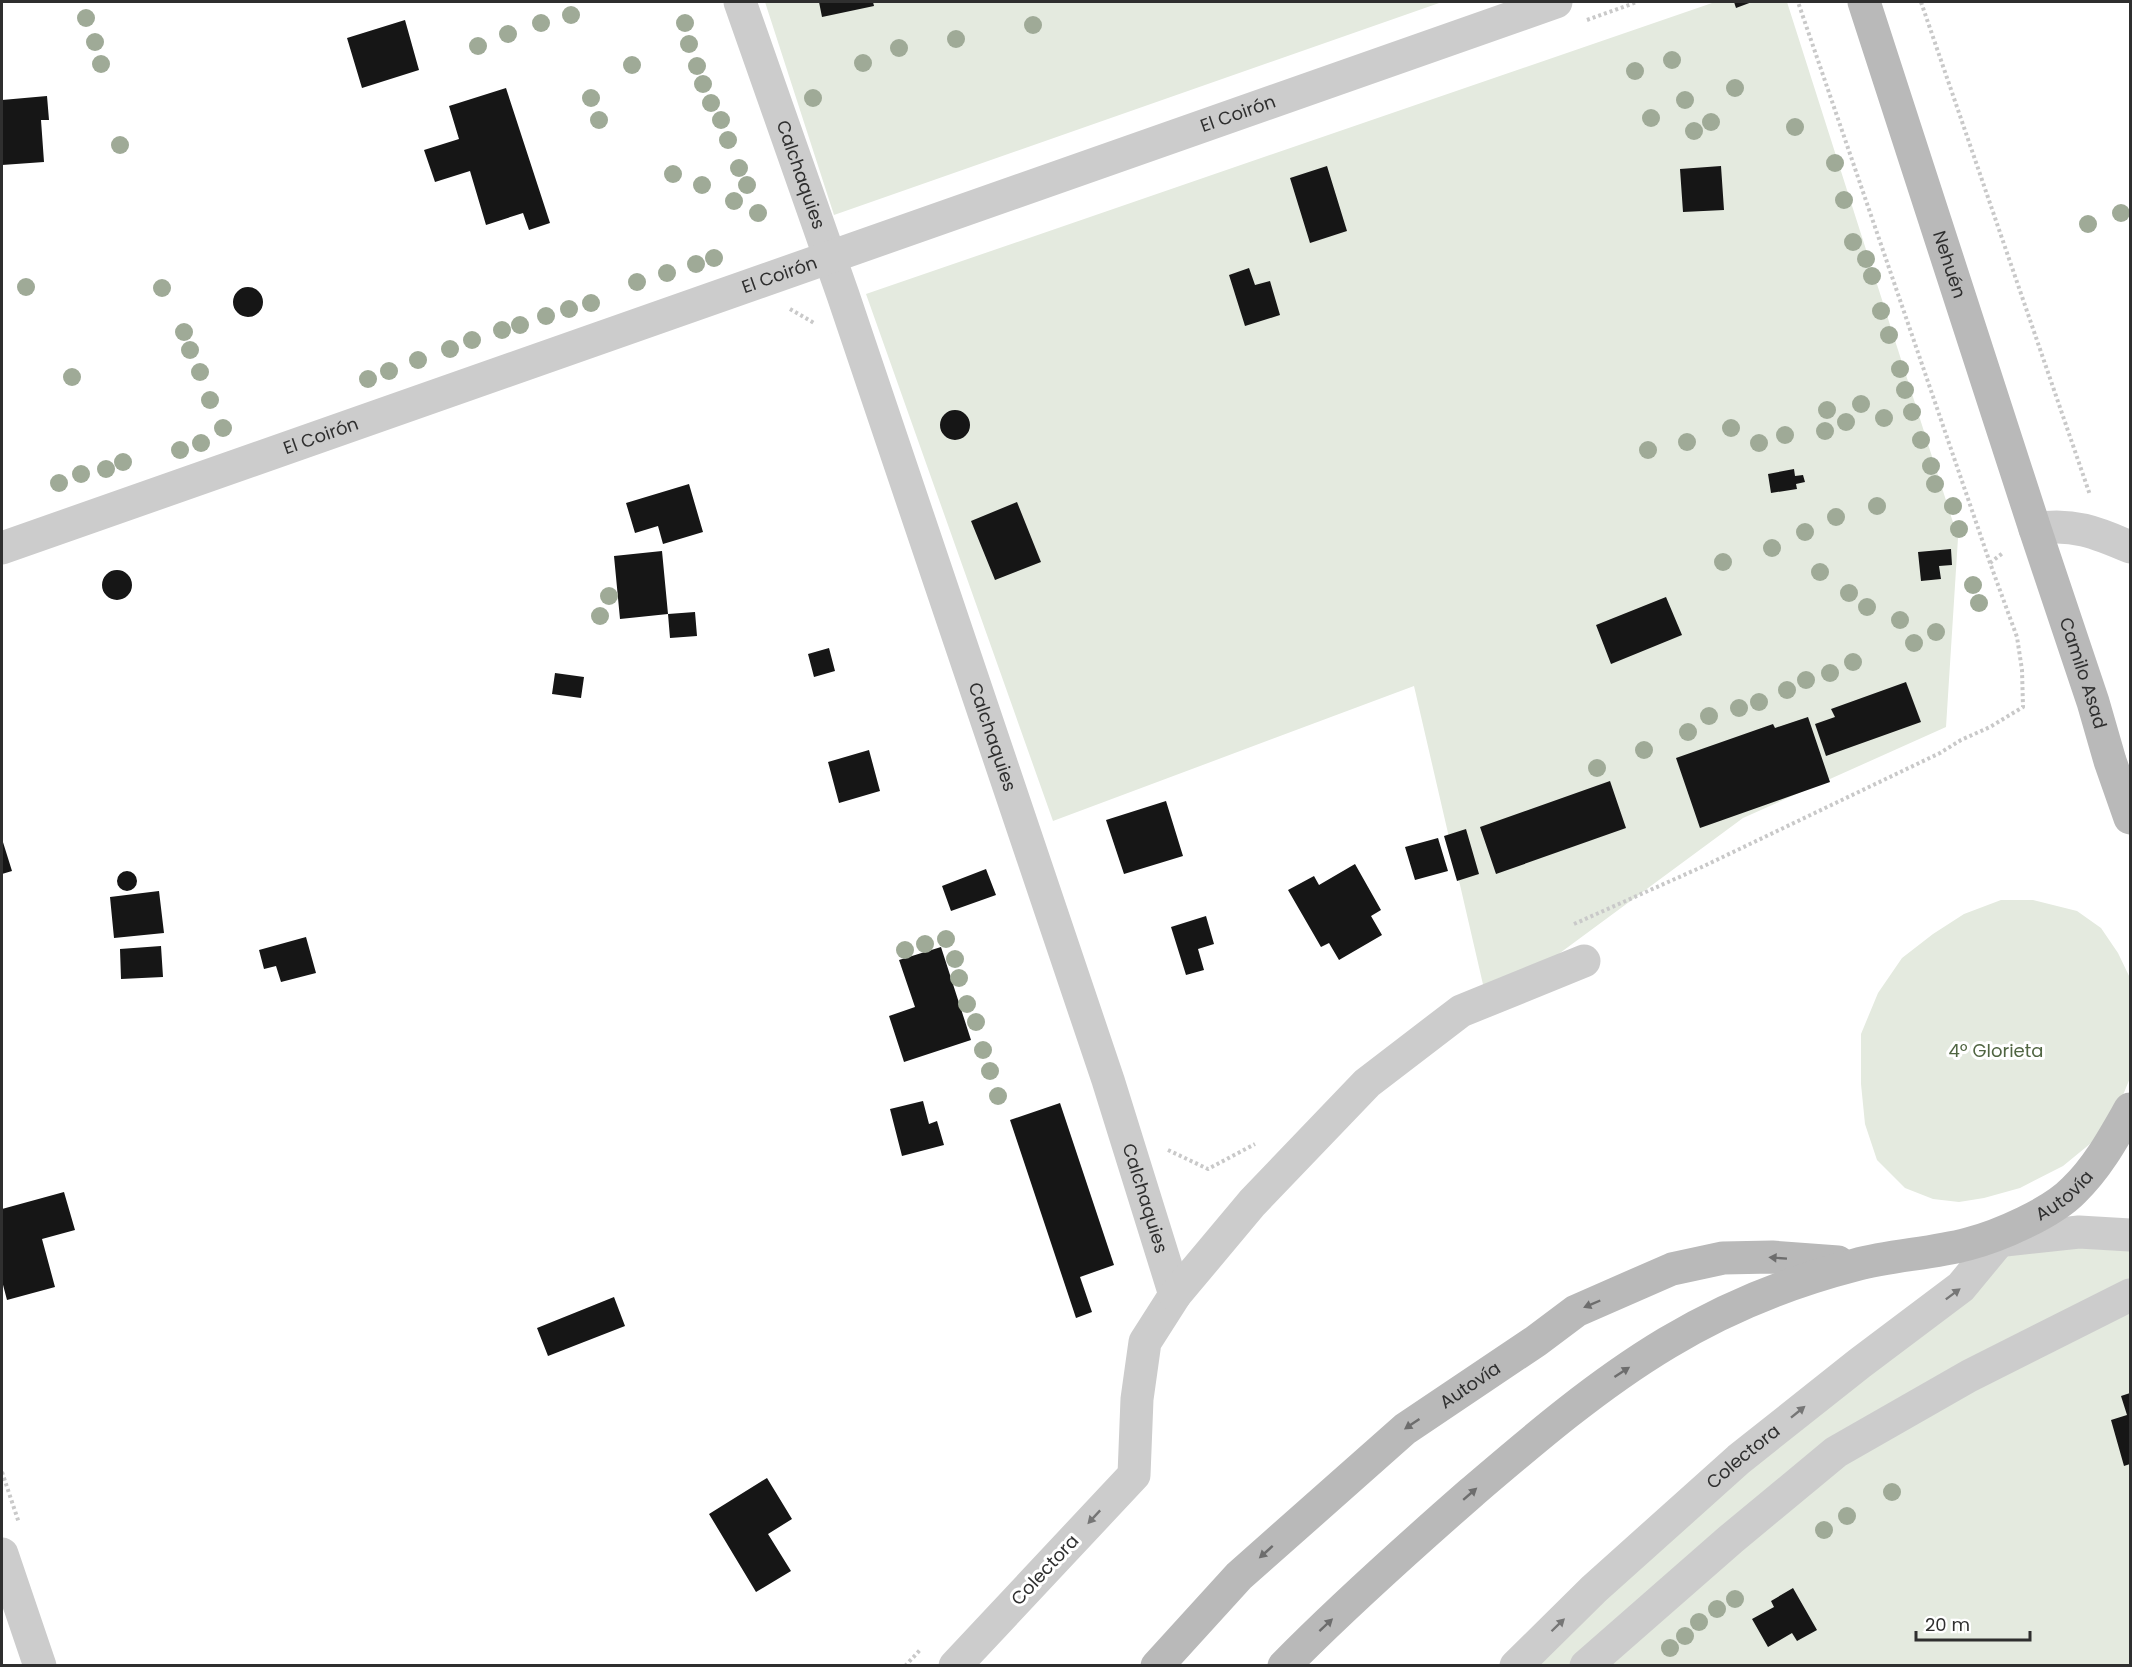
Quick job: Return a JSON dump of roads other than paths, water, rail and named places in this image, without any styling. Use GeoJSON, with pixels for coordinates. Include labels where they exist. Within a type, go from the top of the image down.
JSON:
{"type":"FeatureCollection","features":[{"type":"Feature","properties":{"kind":"street","name":"Calchaquies"},"geometry":{"type":"LineString","coordinates":[[740,2],[830,258],[1108,1080],[1175,1295]]}},
{"type":"Feature","properties":{"kind":"street","name":"El Coirón"},"geometry":{"type":"LineString","coordinates":[[2,548],[1556,2]]}},
{"type":"Feature","properties":{"kind":"street","name":"Nehuén"},"geometry":{"type":"LineString","coordinates":[[1864,2],[2035,529]]}},
{"type":"Feature","properties":{"kind":"street"},"geometry":{"type":"LineString","coordinates":[[2035,529],[2054,525],[2082,529],[2130,547]]}},
{"type":"Feature","properties":{"kind":"street","name":"Camilo Asad"},"geometry":{"type":"LineString","coordinates":[[2035,529],[2093,702],[2120,766],[2130,818]]}},
{"type":"Feature","properties":{"kind":"street"},"geometry":{"type":"LineString","coordinates":[[1175,1295],[1252,1203],[1367,1083],[1461,1011],[1584,962]]}},
{"type":"Feature","properties":{"kind":"street","name":"Autovía"},"geometry":{"type":"LineString","coordinates":[[1983,1249],[2016,1226],[2045,1212],[2073,1192],[2099,1162],[2130,1109]]}},
{"type":"Feature","properties":{"kind":"street","name":"Autovía"},"geometry":{"type":"LineString","coordinates":[[1284,1665],[1419,1539],[1529,1443],[1611,1379],[1668,1342],[1719,1314],[1794,1282],[1857,1264],[1983,1249],[2079,1232],[2130,1235]]}},
{"type":"Feature","properties":{"kind":"street","name":"Colectora"},"geometry":{"type":"LineString","coordinates":[[1516,1665],[1594,1589],[1739,1459],[1860,1363],[1962,1287],[1983,1249]]}},
{"type":"Feature","properties":{"kind":"street","name":"Autovía"},"geometry":{"type":"LineString","coordinates":[[1157,1665],[1239,1576],[1405,1429],[1536,1341],[1576,1311],[1672,1269],[1723,1258],[1772,1257],[1857,1264]]}},
{"type":"Feature","properties":{"kind":"street","name":"Colectora"},"geometry":{"type":"LineString","coordinates":[[955,1665],[1134,1475],[1137,1400],[1145,1342],[1175,1295]]}},
{"type":"Feature","properties":{"kind":"street"},"geometry":{"type":"LineString","coordinates":[[1586,1665],[1731,1539],[1836,1452],[1969,1376],[2130,1295]]}},
{"type":"Feature","properties":{"kind":"street"},"geometry":{"type":"LineString","coordinates":[[2,1554],[40,1665]]}},
{"type":"Feature","properties":{"kind":"park label","name":"4º Glorieta"},"geometry":{"type":"Point","coordinates":[1996,1051]}}]}
